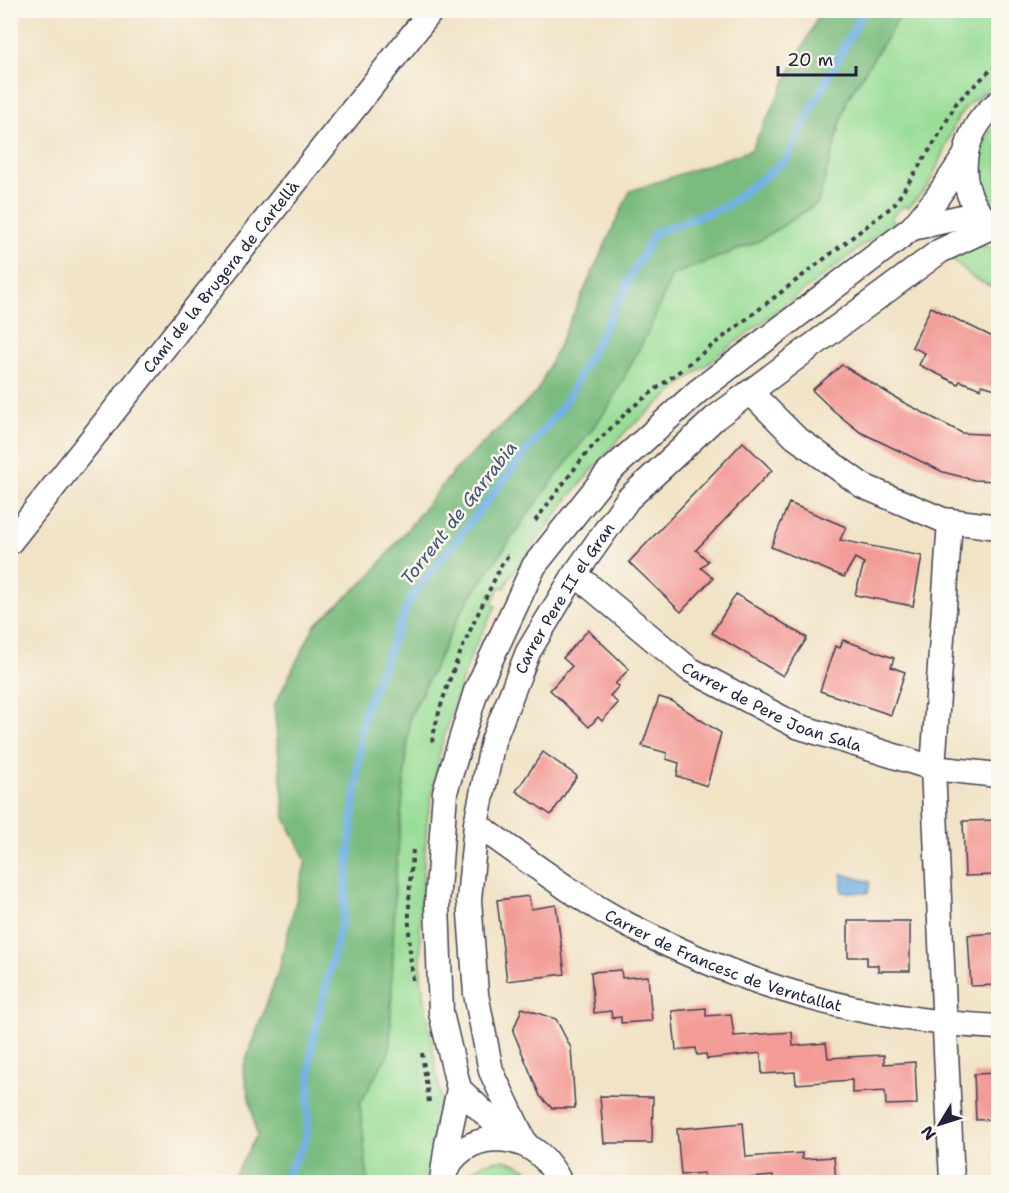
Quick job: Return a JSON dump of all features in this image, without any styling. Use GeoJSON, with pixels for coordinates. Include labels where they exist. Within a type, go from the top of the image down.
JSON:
{"type":"FeatureCollection","features":[{"type":"Feature","properties":{"kind":"street","name":"Camí de la Brugera de Cartellà"},"geometry":{"type":"LineString","coordinates":[[10,542],[432,10]]}},
{"type":"Feature","properties":{"kind":"street"},"geometry":{"type":"LineString","coordinates":[[990,223],[966,186],[964,156],[978,121],[999,103]]}},
{"type":"Feature","properties":{"kind":"street","name":"Carrer Pere II el Gran"},"geometry":{"type":"LineString","coordinates":[[441,1181],[459,1089],[441,1013],[437,904],[445,792],[476,691],[534,566],[608,473],[697,392],[912,228],[936,199],[964,156]]}},
{"type":"Feature","properties":{"kind":"street","name":"Carrer Pere II el Gran"},"geometry":{"type":"LineString","coordinates":[[912,228],[990,223]]}},
{"type":"Feature","properties":{"kind":"street","name":"Carrer Pere II el Gran"},"geometry":{"type":"LineString","coordinates":[[520,1143],[491,1071],[476,994],[469,900],[476,824],[493,741],[528,652],[575,574],[628,499],[715,418],[940,251],[990,223]]}},
{"type":"Feature","properties":{"kind":"street"},"geometry":{"type":"LineString","coordinates":[[750,392],[795,437],[863,486],[943,520],[999,527]]}},
{"type":"Feature","properties":{"kind":"street"},"geometry":{"type":"LineString","coordinates":[[950,521],[933,768],[952,1182]]}},
{"type":"Feature","properties":{"kind":"street","name":"Carrer de Pere Joan Sala"},"geometry":{"type":"LineString","coordinates":[[575,574],[689,669],[796,726],[933,768],[999,775]]}},
{"type":"Feature","properties":{"kind":"street","name":"Carrer de Francesc de Verntallat"},"geometry":{"type":"LineString","coordinates":[[476,824],[571,890],[627,924],[688,954],[750,980],[813,1000],[880,1015],[944,1024],[999,1027]]}},
{"type":"Feature","properties":{"kind":"street"},"geometry":{"type":"LineString","coordinates":[[459,1089],[520,1143],[545,1159],[565,1181]]}},
{"type":"Feature","properties":{"kind":"street"},"geometry":{"type":"LineString","coordinates":[[441,1181],[446,1168],[460,1152],[484,1140],[505,1138],[520,1143]]}},
{"type":"Feature","properties":{"kind":"green space"},"geometry":{"type":"Polygon","coordinates":[[[821,11],[907,11],[900,16],[847,100],[818,203],[757,242],[672,275],[650,328],[608,408],[530,511],[463,608],[410,717],[395,882],[390,1050],[360,1104],[368,1182],[231,1182],[257,1135],[243,1069],[279,969],[306,861],[285,818],[274,706],[315,625],[370,576],[454,471],[537,392],[630,191],[751,150],[821,11]]]}},
{"type":"Feature","properties":{"kind":"green space"},"geometry":{"type":"Polygon","coordinates":[[[907,11],[998,11],[998,82],[971,102],[958,117],[929,185],[908,208],[904,206],[891,217],[894,222],[690,377],[626,431],[570,496],[510,577],[505,588],[500,587],[492,603],[496,606],[473,650],[441,747],[427,821],[420,918],[421,976],[442,1106],[438,1146],[426,1182],[368,1182],[360,1104],[390,1050],[395,882],[410,717],[463,608],[530,511],[650,328],[672,275],[757,242],[818,203],[847,100],[900,16],[907,11]]]}},
{"type":"Feature","properties":{"kind":"green space"},"geometry":{"type":"Polygon","coordinates":[[[998,124],[998,209],[985,189],[980,166],[984,143],[998,124]]]}},
{"type":"Feature","properties":{"kind":"green space"},"geometry":{"type":"Polygon","coordinates":[[[975,244],[998,252],[998,290],[972,277],[948,255],[975,244]]]}},
{"type":"Feature","properties":{"kind":"green space"},"geometry":{"type":"Polygon","coordinates":[[[501,1160],[522,1167],[537,1182],[464,1182],[479,1166],[501,1160]]]}},
{"type":"Feature","properties":{"kind":"water"},"geometry":{"type":"Polygon","coordinates":[[[842,874],[870,882],[868,893],[842,892],[842,874]]]}},
{"type":"Feature","properties":{"kind":"building"},"geometry":{"type":"Polygon","coordinates":[[[931,307],[999,340],[999,390],[982,385],[981,389],[960,381],[958,384],[919,365],[925,353],[912,347],[931,307]]]}},
{"type":"Feature","properties":{"kind":"building"},"geometry":{"type":"Polygon","coordinates":[[[842,365],[901,401],[962,433],[999,435],[997,481],[974,480],[943,472],[860,432],[812,390],[842,365]]]}},
{"type":"Feature","properties":{"kind":"building"},"geometry":{"type":"Polygon","coordinates":[[[743,442],[772,470],[696,550],[708,561],[701,568],[713,578],[681,612],[629,562],[743,442]]]}},
{"type":"Feature","properties":{"kind":"building"},"geometry":{"type":"Polygon","coordinates":[[[789,503],[846,527],[840,540],[922,556],[913,606],[855,595],[864,563],[855,558],[844,577],[771,547],[789,503]]]}},
{"type":"Feature","properties":{"kind":"building"},"geometry":{"type":"Polygon","coordinates":[[[736,594],[807,638],[783,676],[712,633],[736,594]]]}},
{"type":"Feature","properties":{"kind":"building"},"geometry":{"type":"Polygon","coordinates":[[[588,630],[629,669],[615,684],[619,686],[610,696],[618,703],[602,721],[598,717],[589,727],[550,690],[572,666],[563,658],[588,630]]]}},
{"type":"Feature","properties":{"kind":"building"},"geometry":{"type":"Polygon","coordinates":[[[843,640],[894,658],[891,667],[905,672],[891,715],[820,691],[835,646],[840,648],[843,640]]]}},
{"type":"Feature","properties":{"kind":"building"},"geometry":{"type":"Polygon","coordinates":[[[659,697],[672,701],[721,733],[707,786],[677,776],[679,763],[666,759],[667,753],[642,746],[659,697]]]}},
{"type":"Feature","properties":{"kind":"building"},"geometry":{"type":"Polygon","coordinates":[[[543,752],[577,776],[551,815],[516,791],[543,752]]]}},
{"type":"Feature","properties":{"kind":"building"},"geometry":{"type":"Polygon","coordinates":[[[999,820],[999,875],[965,876],[963,821],[999,820]]]}},
{"type":"Feature","properties":{"kind":"building"},"geometry":{"type":"Polygon","coordinates":[[[529,896],[531,909],[556,905],[565,974],[507,981],[497,900],[529,896]]]}},
{"type":"Feature","properties":{"kind":"building"},"geometry":{"type":"Polygon","coordinates":[[[848,921],[910,921],[910,971],[878,971],[878,965],[867,965],[867,957],[848,957],[848,921]]]}},
{"type":"Feature","properties":{"kind":"building"},"geometry":{"type":"Polygon","coordinates":[[[999,933],[999,985],[971,986],[968,935],[999,933]]]}},
{"type":"Feature","properties":{"kind":"building"},"geometry":{"type":"Polygon","coordinates":[[[621,970],[622,978],[648,976],[652,1021],[621,1023],[621,1017],[612,1018],[611,1011],[594,1013],[591,972],[621,970]]]}},
{"type":"Feature","properties":{"kind":"building"},"geometry":{"type":"Polygon","coordinates":[[[522,1008],[556,1019],[571,1048],[575,1108],[552,1108],[540,1096],[513,1031],[522,1008]]]}},
{"type":"Feature","properties":{"kind":"building"},"geometry":{"type":"Polygon","coordinates":[[[706,1008],[706,1016],[731,1014],[734,1036],[792,1032],[793,1046],[826,1043],[828,1058],[884,1055],[884,1064],[915,1062],[917,1104],[886,1105],[885,1091],[852,1093],[852,1080],[796,1084],[795,1072],[762,1074],[761,1053],[707,1059],[706,1054],[697,1055],[696,1048],[676,1050],[672,1011],[706,1008]]]}},
{"type":"Feature","properties":{"kind":"building"},"geometry":{"type":"Polygon","coordinates":[[[999,1073],[999,1119],[976,1120],[974,1074],[999,1073]]]}},
{"type":"Feature","properties":{"kind":"building"},"geometry":{"type":"Polygon","coordinates":[[[600,1096],[653,1097],[652,1143],[604,1143],[600,1096]]]}},
{"type":"Feature","properties":{"kind":"building"},"geometry":{"type":"Polygon","coordinates":[[[743,1123],[746,1157],[802,1153],[802,1159],[834,1157],[836,1182],[773,1182],[773,1176],[704,1182],[704,1173],[681,1175],[677,1129],[743,1123]]]}},
{"type":"Feature","properties":{"kind":"waterway","name":"Torrent de Garrabia"},"geometry":{"type":"LineString","coordinates":[[283,1182],[306,1140],[312,1043],[343,916],[363,715],[410,599],[565,403],[654,233],[726,206],[786,160],[864,10]]}}]}
